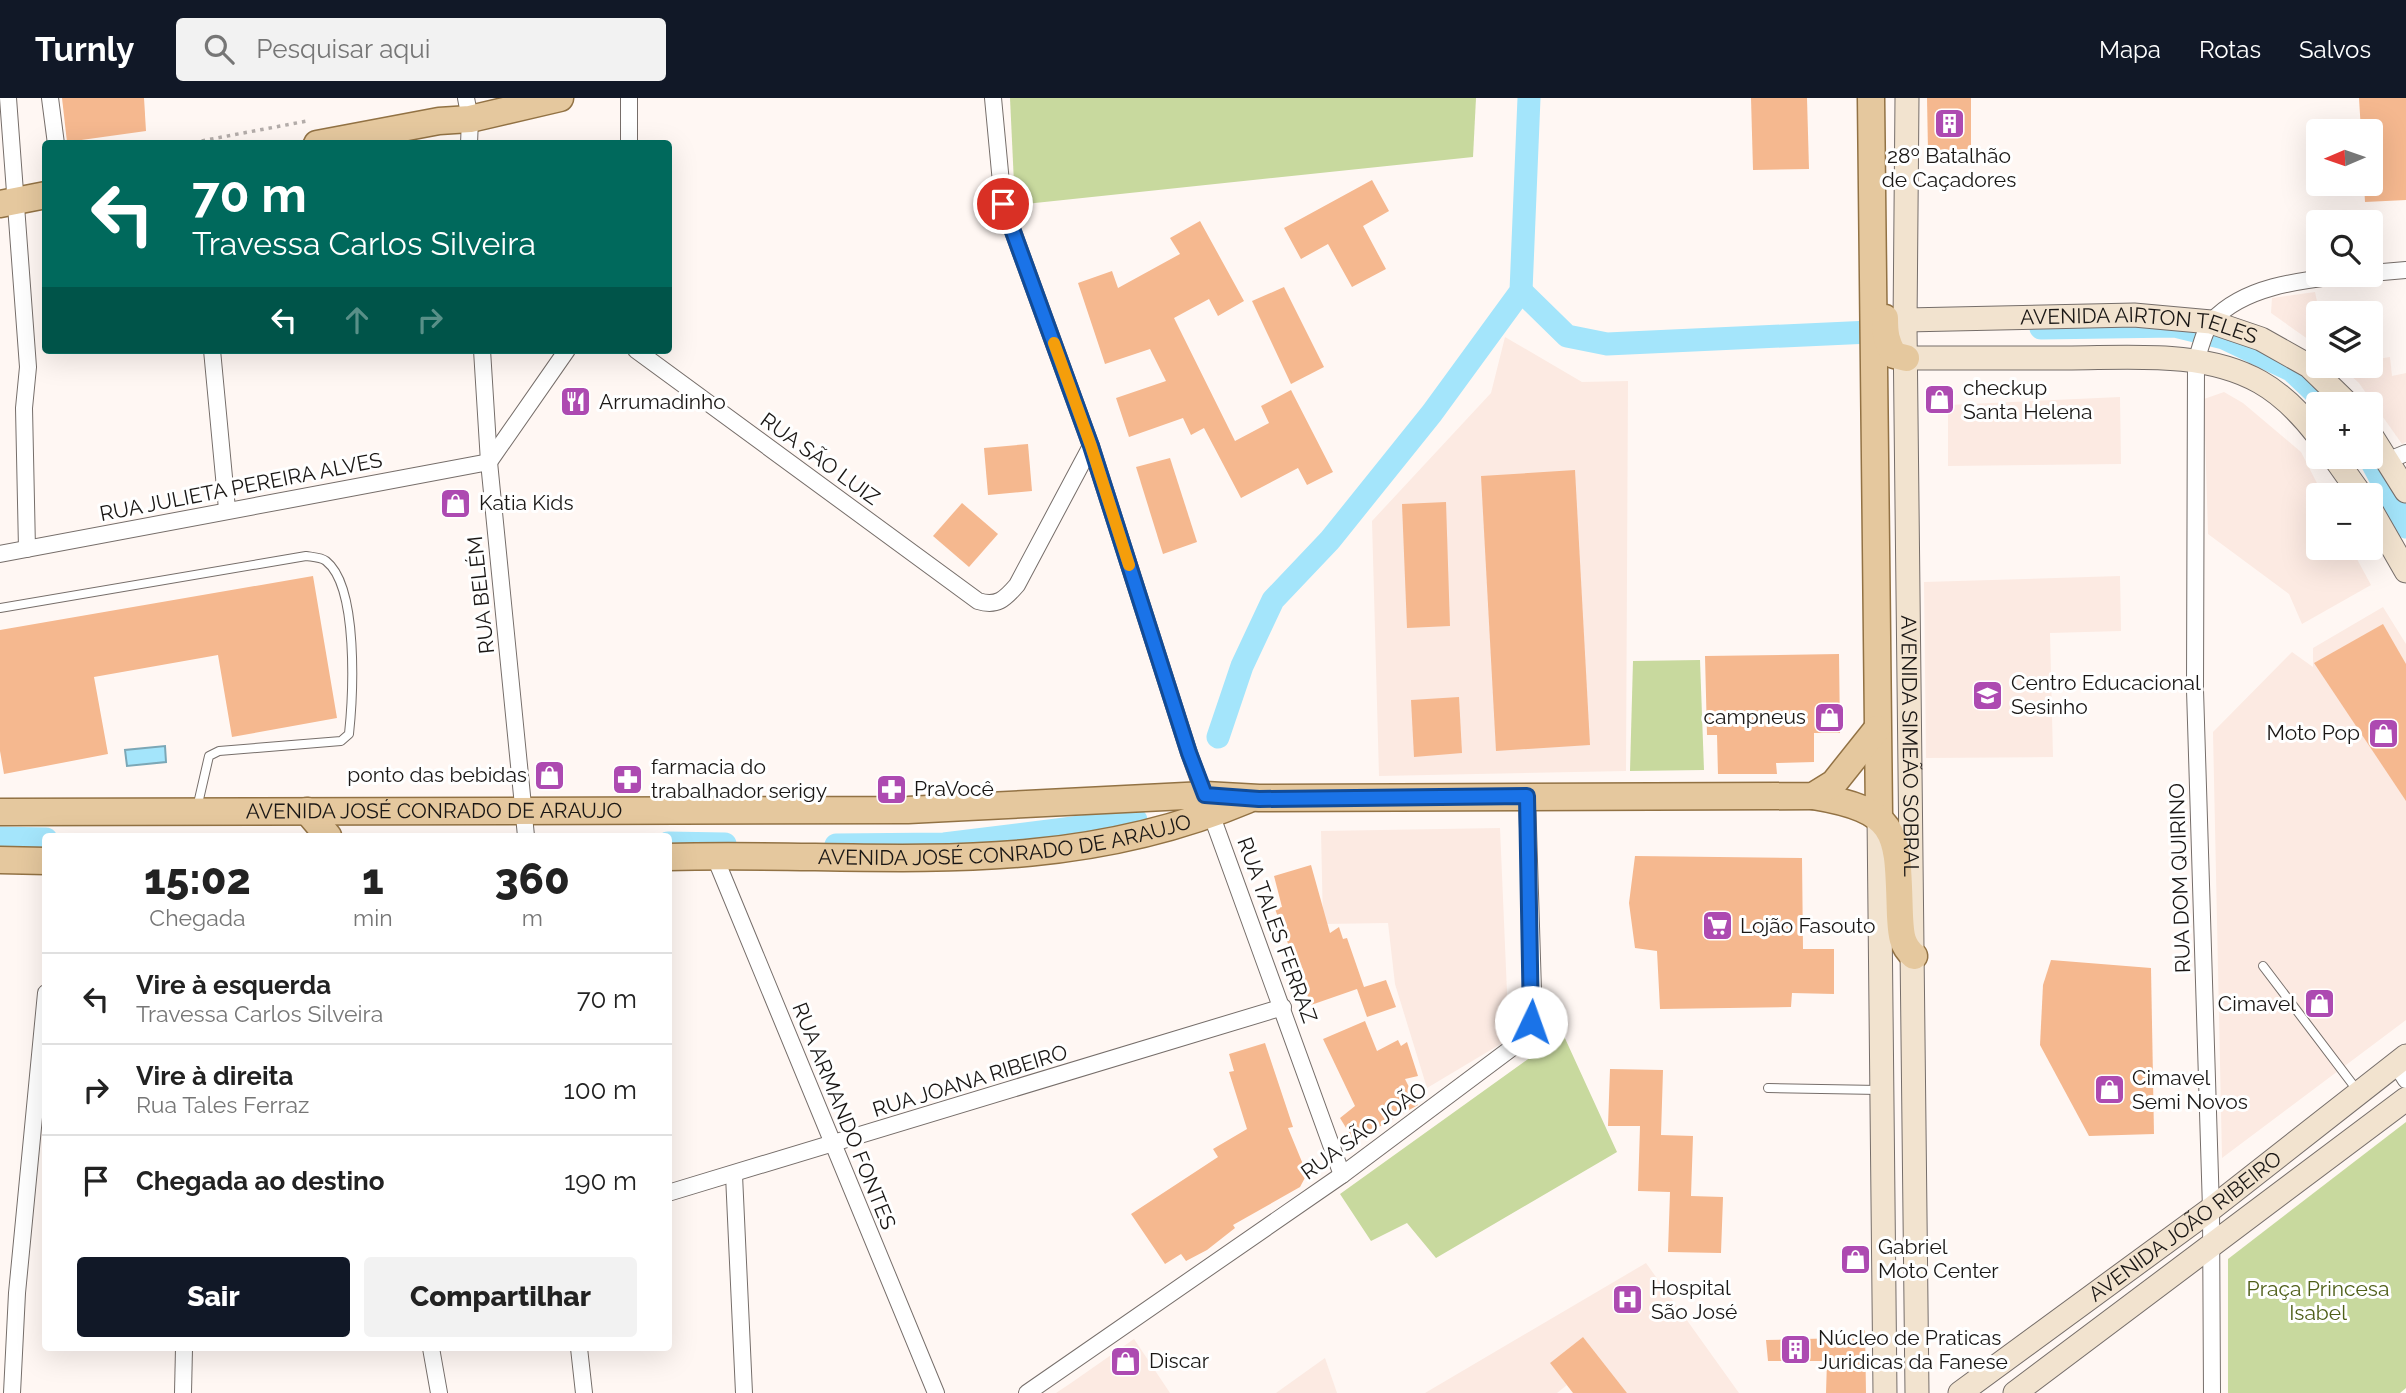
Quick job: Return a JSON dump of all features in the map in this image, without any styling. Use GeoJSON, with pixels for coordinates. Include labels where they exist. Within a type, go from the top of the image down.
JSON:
{"type":"FeatureCollection","features":[{"type":"Feature","properties":{"kind":"main road"},"geometry":{"type":"LineString","coordinates":[[338,140],[439,121],[468,120],[560,98]]}},
{"type":"Feature","properties":{"kind":"main road","name":"AVENIDA SIMEÃO SOBRAL"},"geometry":{"type":"LineString","coordinates":[[1871,98],[1872,195],[1888,332]]}},
{"type":"Feature","properties":{"kind":"main road","name":"AVENIDA SIMEÃO SOBRAL"},"geometry":{"type":"LineString","coordinates":[[1885,1393],[1877,729],[1888,332],[1907,98]]}},
{"type":"Feature","properties":{"kind":"main road"},"geometry":{"type":"LineString","coordinates":[[7,202],[42,196]]}},
{"type":"Feature","properties":{"kind":"main road","name":"AVENIDA AIRTON TELES"},"geometry":{"type":"LineString","coordinates":[[1888,332],[2134,315],[2211,323],[2261,339],[2309,366],[2336,392]]}},
{"type":"Feature","properties":{"kind":"main road"},"geometry":{"type":"LineString","coordinates":[[1888,332],[1894,355],[1906,358]]}},
{"type":"Feature","properties":{"kind":"main road","name":"AVENIDA SIMEÃO SOBRAL"},"geometry":{"type":"LineString","coordinates":[[1906,358],[1917,1393]]}},
{"type":"Feature","properties":{"kind":"main road","name":"AVENIDA AIRTON TELES"},"geometry":{"type":"LineString","coordinates":[[1906,358],[2197,359],[2260,382],[2282,398],[2306,423]]}},
{"type":"Feature","properties":{"kind":"main road"},"geometry":{"type":"LineString","coordinates":[[2383,444],[2398,456],[2406,491]]}},
{"type":"Feature","properties":{"kind":"main road"},"geometry":{"type":"LineString","coordinates":[[2383,531],[2406,571]]}},
{"type":"Feature","properties":{"kind":"main road"},"geometry":{"type":"LineString","coordinates":[[1813,796],[1834,783],[1877,729]]}},
{"type":"Feature","properties":{"kind":"main road","name":"AVENIDA SIMEÃO SOBRAL"},"geometry":{"type":"LineString","coordinates":[[1209,805],[1251,798],[1813,796],[1841,800],[1879,816]]}},
{"type":"Feature","properties":{"kind":"main road","name":"AVENIDA JOSÉ CONRADO DE ARAUJO"},"geometry":{"type":"LineString","coordinates":[[0,812],[196,811],[316,822],[524,822],[908,810],[1209,805]]}},
{"type":"Feature","properties":{"kind":"main road","name":"AVENIDA JOSÉ CONRADO DE ARAUJO"},"geometry":{"type":"LineString","coordinates":[[672,857],[714,855],[892,860],[990,858],[1063,850],[1124,839],[1209,805]]}},
{"type":"Feature","properties":{"kind":"main road"},"geometry":{"type":"LineString","coordinates":[[1879,816],[1894,836],[1898,853],[1904,948],[1914,956]]}},
{"type":"Feature","properties":{"kind":"main road"},"geometry":{"type":"LineString","coordinates":[[0,860],[42,861]]}},
{"type":"Feature","properties":{"kind":"main road","name":"AVENIDA JOÃO RIBEIRO"},"geometry":{"type":"LineString","coordinates":[[1960,1393],[2210,1209],[2359,1092],[2403,1067]]}},
{"type":"Feature","properties":{"kind":"main road","name":"AVENIDA JOÃO RIBEIRO"},"geometry":{"type":"LineString","coordinates":[[2015,1393],[2406,1100]]}},
{"type":"Feature","properties":{"kind":"street"},"geometry":{"type":"LineString","coordinates":[[8,98],[7,202],[27,367],[24,408],[27,550]]}},
{"type":"Feature","properties":{"kind":"street"},"geometry":{"type":"LineString","coordinates":[[50,98],[55,140]]}},
{"type":"Feature","properties":{"kind":"street"},"geometry":{"type":"LineString","coordinates":[[629,98],[629,140]]}},
{"type":"Feature","properties":{"kind":"street","name":"RUA TALES FERRAZ"},"geometry":{"type":"LineString","coordinates":[[993,98],[1003,204],[1091,446],[1189,753],[1342,1175]]}},
{"type":"Feature","properties":{"kind":"street"},"geometry":{"type":"LineString","coordinates":[[2383,272],[2406,270]]}},
{"type":"Feature","properties":{"kind":"street"},"geometry":{"type":"LineString","coordinates":[[2197,359],[2211,323],[2246,297],[2269,288],[2306,282]]}},
{"type":"Feature","properties":{"kind":"street"},"geometry":{"type":"LineString","coordinates":[[212,354],[227,509]]}},
{"type":"Feature","properties":{"kind":"street","name":"RUA BELÉM"},"geometry":{"type":"LineString","coordinates":[[482,354],[489,462],[524,822]]}},
{"type":"Feature","properties":{"kind":"street"},"geometry":{"type":"LineString","coordinates":[[489,462],[564,354]]}},
{"type":"Feature","properties":{"kind":"street","name":"RUA SÃO LUIZ"},"geometry":{"type":"LineString","coordinates":[[641,354],[978,601],[999,603],[1017,585],[1091,446]]}},
{"type":"Feature","properties":{"kind":"street","name":"RUA DOM QUIRINO"},"geometry":{"type":"LineString","coordinates":[[2197,359],[2195,690],[2211,1245],[2212,1393]]}},
{"type":"Feature","properties":{"kind":"street","name":"RUA JULIETA PEREIRA ALVES"},"geometry":{"type":"LineString","coordinates":[[0,554],[227,509],[489,462]]}},
{"type":"Feature","properties":{"kind":"street","name":"RUA SÃO JOÃO"},"geometry":{"type":"LineString","coordinates":[[1027,1393],[1342,1175],[1511,1050],[1531,1022],[1527,796]]}},
{"type":"Feature","properties":{"kind":"street","name":"RUA ARMANDO FONTES"},"geometry":{"type":"LineString","coordinates":[[714,855],[936,1393]]}},
{"type":"Feature","properties":{"kind":"street","name":"RUA JOANA RIBEIRO"},"geometry":{"type":"LineString","coordinates":[[672,1193],[1283,1007]]}},
{"type":"Feature","properties":{"kind":"street"},"geometry":{"type":"LineString","coordinates":[[12,1393],[17,1293],[40,1111],[42,1072]]}},
{"type":"Feature","properties":{"kind":"street"},"geometry":{"type":"LineString","coordinates":[[734,1175],[744,1393]]}},
{"type":"Feature","properties":{"kind":"street"},"geometry":{"type":"LineString","coordinates":[[0,1291],[17,1293]]}},
{"type":"Feature","properties":{"kind":"street"},"geometry":{"type":"LineString","coordinates":[[183,1393],[184,1351]]}},
{"type":"Feature","properties":{"kind":"street"},"geometry":{"type":"LineString","coordinates":[[432,1351],[439,1393]]}},
{"type":"Feature","properties":{"kind":"street"},"geometry":{"type":"LineString","coordinates":[[579,1351],[584,1393]]}},
{"type":"Feature","properties":{"kind":"lane"},"geometry":{"type":"LineString","coordinates":[[0,608],[306,556],[325,559],[337,574],[348,613],[354,688],[349,734],[341,741],[219,751],[209,757],[196,811]]}},
{"type":"Feature","properties":{"kind":"lane"},"geometry":{"type":"LineString","coordinates":[[2263,966],[2359,1092]]}},
{"type":"Feature","properties":{"kind":"lane"},"geometry":{"type":"LineString","coordinates":[[1768,1088],[1882,1090]]}},
{"type":"Feature","properties":{"kind":"shaded area"},"geometry":{"type":"Polygon","coordinates":[[[2315,292],[2317,301],[2306,301],[2306,338],[2271,313],[2272,298],[2315,292]]]}},
{"type":"Feature","properties":{"kind":"shaded area"},"geometry":{"type":"Polygon","coordinates":[[[1505,337],[1582,382],[1628,381],[1626,771],[1379,776],[1372,521],[1491,393],[1505,337]]]}},
{"type":"Feature","properties":{"kind":"shaded area"},"geometry":{"type":"Polygon","coordinates":[[[2390,357],[2392,376],[2406,373],[2406,442],[2402,444],[2383,417],[2383,392],[2365,392],[2353,378],[2383,378],[2383,358],[2390,357]]]}},
{"type":"Feature","properties":{"kind":"shaded area"},"geometry":{"type":"Polygon","coordinates":[[[2224,392],[2243,403],[2301,452],[2306,469],[2310,469],[2317,483],[2306,483],[2306,560],[2357,560],[2371,585],[2302,624],[2289,594],[2208,534],[2204,399],[2224,392]]]}},
{"type":"Feature","properties":{"kind":"shaded area"},"geometry":{"type":"Polygon","coordinates":[[[2120,397],[2121,464],[1948,466],[1948,405],[2120,397]]]}},
{"type":"Feature","properties":{"kind":"shaded area","name":"Centro Educacional Sesinho"},"geometry":{"type":"Polygon","coordinates":[[[2120,576],[2121,631],[2050,633],[2053,757],[1926,758],[1924,582],[2120,576]]]}},
{"type":"Feature","properties":{"kind":"shaded area"},"geometry":{"type":"Polygon","coordinates":[[[2383,607],[2406,644],[2406,1020],[2222,1158],[2213,732],[2292,652],[2313,667],[2313,648],[2383,607]]]}},
{"type":"Feature","properties":{"kind":"shaded area"},"geometry":{"type":"Polygon","coordinates":[[[1500,828],[1509,1039],[1427,1088],[1395,984],[1388,923],[1323,924],[1321,831],[1500,828]]]}},
{"type":"Feature","properties":{"kind":"shaded area","name":"Hospital São José"},"geometry":{"type":"Polygon","coordinates":[[[1646,1263],[1739,1393],[1627,1393],[1583,1337],[1550,1363],[1567,1385],[1557,1393],[1425,1393],[1646,1263]]]}},
{"type":"Feature","properties":{"kind":"shaded area","name":"Discar"},"geometry":{"type":"Polygon","coordinates":[[[1134,1339],[1170,1393],[1056,1393],[1071,1383],[1134,1339]]]}},
{"type":"Feature","properties":{"kind":"shaded area"},"geometry":{"type":"Polygon","coordinates":[[[1325,1358],[1337,1393],[1276,1393],[1325,1358]]]}},
{"type":"Feature","properties":{"kind":"green space"},"geometry":{"type":"Polygon","coordinates":[[[1010,98],[1476,98],[1473,157],[1015,205],[1010,98]]]}},
{"type":"Feature","properties":{"kind":"green space"},"geometry":{"type":"Polygon","coordinates":[[[1700,660],[1704,770],[1630,771],[1633,661],[1700,660]]]}},
{"type":"Feature","properties":{"kind":"green space"},"geometry":{"type":"Polygon","coordinates":[[[1563,1034],[1617,1152],[1436,1258],[1407,1223],[1371,1241],[1340,1194],[1563,1034]]]}},
{"type":"Feature","properties":{"kind":"green space","name":"Praça Princesa Isabel"},"geometry":{"type":"Polygon","coordinates":[[[2406,1122],[2406,1388],[2400,1393],[2228,1393],[2228,1259],[2406,1122]]]}},
{"type":"Feature","properties":{"kind":"water"},"geometry":{"type":"Polygon","coordinates":[[[165,746],[166,762],[127,766],[125,750],[165,746]]]}},
{"type":"Feature","properties":{"kind":"building"},"geometry":{"type":"Polygon","coordinates":[[[62,98],[144,98],[146,131],[67,140],[62,98]]]}},
{"type":"Feature","properties":{"kind":"building"},"geometry":{"type":"Polygon","coordinates":[[[1751,98],[1807,98],[1809,169],[1753,170],[1751,98]]]}},
{"type":"Feature","properties":{"kind":"building","name":"28º Batalhão de Caçadores"},"geometry":{"type":"Polygon","coordinates":[[[1927,98],[1971,98],[1971,149],[1928,151],[1927,98]]]}},
{"type":"Feature","properties":{"kind":"building"},"geometry":{"type":"Polygon","coordinates":[[[2359,98],[2406,98],[2406,200],[2365,202],[2365,196],[2384,196],[2384,119],[2360,119],[2359,98]]]}},
{"type":"Feature","properties":{"kind":"building"},"geometry":{"type":"Polygon","coordinates":[[[1372,180],[1389,211],[1363,226],[1386,269],[1352,287],[1328,244],[1301,259],[1284,228],[1372,180]]]}},
{"type":"Feature","properties":{"kind":"building"},"geometry":{"type":"Polygon","coordinates":[[[1200,221],[1244,301],[1218,316],[1209,299],[1174,318],[1235,441],[1269,423],[1261,406],[1291,390],[1333,472],[1307,485],[1298,468],[1241,498],[1204,428],[1191,435],[1183,418],[1129,437],[1116,398],[1166,381],[1150,349],[1105,364],[1078,283],[1112,271],[1118,288],[1180,254],[1170,238],[1200,221]]]}},
{"type":"Feature","properties":{"kind":"building"},"geometry":{"type":"Polygon","coordinates":[[[1284,287],[1324,367],[1291,384],[1252,301],[1284,287]]]}},
{"type":"Feature","properties":{"kind":"building"},"geometry":{"type":"Polygon","coordinates":[[[1028,444],[1032,491],[988,495],[984,448],[1028,444]]]}},
{"type":"Feature","properties":{"kind":"building"},"geometry":{"type":"Polygon","coordinates":[[[1170,458],[1197,542],[1163,554],[1136,467],[1170,458]]]}},
{"type":"Feature","properties":{"kind":"building"},"geometry":{"type":"Polygon","coordinates":[[[1575,470],[1590,745],[1496,751],[1481,476],[1575,470]]]}},
{"type":"Feature","properties":{"kind":"building"},"geometry":{"type":"Polygon","coordinates":[[[1446,502],[1450,626],[1407,628],[1402,504],[1446,502]]]}},
{"type":"Feature","properties":{"kind":"building"},"geometry":{"type":"Polygon","coordinates":[[[962,503],[998,534],[969,567],[933,536],[962,503]]]}},
{"type":"Feature","properties":{"kind":"building"},"geometry":{"type":"Polygon","coordinates":[[[313,576],[337,718],[232,737],[218,655],[94,677],[108,754],[4,774],[0,751],[0,630],[313,576]]]}},
{"type":"Feature","properties":{"kind":"building","name":"Moto Pop"},"geometry":{"type":"Polygon","coordinates":[[[2383,624],[2406,664],[2406,801],[2314,663],[2383,624]]]}},
{"type":"Feature","properties":{"kind":"building"},"geometry":{"type":"Polygon","coordinates":[[[1839,654],[1840,733],[1814,733],[1814,762],[1776,763],[1777,774],[1718,774],[1717,735],[1707,735],[1705,656],[1839,654]]]}},
{"type":"Feature","properties":{"kind":"building"},"geometry":{"type":"Polygon","coordinates":[[[1459,697],[1462,753],[1414,757],[1411,700],[1459,697]]]}},
{"type":"Feature","properties":{"kind":"building","name":"Lojão Fasouto"},"geometry":{"type":"Polygon","coordinates":[[[1635,856],[1802,858],[1803,949],[1834,949],[1834,994],[1792,993],[1791,1007],[1660,1009],[1657,951],[1635,948],[1629,903],[1635,856]]]}},
{"type":"Feature","properties":{"kind":"building"},"geometry":{"type":"Polygon","coordinates":[[[1311,865],[1330,933],[1339,927],[1343,939],[1347,938],[1364,987],[1386,980],[1396,1007],[1367,1017],[1357,989],[1311,1005],[1275,909],[1282,907],[1274,876],[1311,865]]]}},
{"type":"Feature","properties":{"kind":"building","name":"Cimavel Semi Novos"},"geometry":{"type":"Polygon","coordinates":[[[2051,960],[2151,968],[2154,1134],[2089,1136],[2040,1045],[2043,985],[2051,960]]]}},
{"type":"Feature","properties":{"kind":"building"},"geometry":{"type":"Polygon","coordinates":[[[1365,1021],[1377,1051],[1398,1040],[1401,1046],[1407,1042],[1418,1076],[1405,1079],[1418,1105],[1354,1141],[1340,1118],[1355,1106],[1323,1039],[1365,1021]]]}},
{"type":"Feature","properties":{"kind":"building"},"geometry":{"type":"Polygon","coordinates":[[[1265,1043],[1293,1127],[1288,1128],[1307,1174],[1300,1187],[1233,1225],[1235,1228],[1207,1250],[1186,1261],[1181,1254],[1165,1264],[1131,1214],[1218,1157],[1213,1149],[1247,1129],[1229,1072],[1234,1071],[1229,1054],[1265,1043]]]}},
{"type":"Feature","properties":{"kind":"building"},"geometry":{"type":"Polygon","coordinates":[[[1610,1069],[1663,1070],[1661,1135],[1693,1136],[1691,1196],[1723,1197],[1721,1253],[1668,1252],[1670,1192],[1638,1191],[1640,1126],[1608,1126],[1610,1069]]]}},
{"type":"Feature","properties":{"kind":"building"},"geometry":{"type":"Polygon","coordinates":[[[1865,1330],[1866,1393],[1826,1393],[1827,1361],[1768,1361],[1766,1340],[1841,1338],[1865,1330]]]}},
{"type":"Feature","properties":{"kind":"building"},"geometry":{"type":"Polygon","coordinates":[[[1583,1337],[1627,1393],[1573,1393],[1550,1363],[1583,1337]]]}},
{"type":"Feature","properties":{"kind":"waterway"},"geometry":{"type":"LineString","coordinates":[[1218,737],[1242,666],[1273,600],[1330,540],[1432,413],[1521,291],[1529,98]]}},
{"type":"Feature","properties":{"kind":"waterway"},"geometry":{"type":"LineString","coordinates":[[1521,291],[1567,336],[1607,344],[1892,331]]}},
{"type":"Feature","properties":{"kind":"waterway"},"geometry":{"type":"LineString","coordinates":[[2041,328],[2175,326],[2224,338],[2291,370],[2314,392]]}},
{"type":"Feature","properties":{"kind":"waterway"},"geometry":{"type":"LineString","coordinates":[[2375,469],[2406,527]]}},
{"type":"Feature","properties":{"kind":"waterway"},"geometry":{"type":"LineString","coordinates":[[836,845],[944,844],[1136,820]]}},
{"type":"Feature","properties":{"kind":"waterway"},"geometry":{"type":"LineString","coordinates":[[0,838],[42,839]]}},
{"type":"Feature","properties":{"kind":"waterway"},"geometry":{"type":"LineString","coordinates":[[672,843],[725,844]]}},
{"type":"Feature","properties":{"kind":"slow traffic"},"geometry":{"type":"LineString","coordinates":[[1054,343],[1129,565]]}},
{"type":"Feature","properties":{"kind":"place","name":"28º Batalhão de Caçadores"},"geometry":{"type":"Point","coordinates":[1949,124]}},
{"type":"Feature","properties":{"kind":"place","name":"checkup Santa Helena"},"geometry":{"type":"Point","coordinates":[1940,400]}},
{"type":"Feature","properties":{"kind":"place","name":"Arrumadinho"},"geometry":{"type":"Point","coordinates":[576,402]}},
{"type":"Feature","properties":{"kind":"place","name":"Katia Kids"},"geometry":{"type":"Point","coordinates":[456,503]}},
{"type":"Feature","properties":{"kind":"place","name":"Centro Educacional Sesinho"},"geometry":{"type":"Point","coordinates":[1988,695]}},
{"type":"Feature","properties":{"kind":"place","name":"campneus"},"geometry":{"type":"Point","coordinates":[1829,717]}},
{"type":"Feature","properties":{"kind":"place","name":"Moto Pop"},"geometry":{"type":"Point","coordinates":[2383,733]}},
{"type":"Feature","properties":{"kind":"place","name":"ponto das bebidas"},"geometry":{"type":"Point","coordinates":[550,775]}},
{"type":"Feature","properties":{"kind":"place","name":"farmacia do trabalhador serigy"},"geometry":{"type":"Point","coordinates":[628,779]}},
{"type":"Feature","properties":{"kind":"place","name":"PraVocê"},"geometry":{"type":"Point","coordinates":[891,789]}},
{"type":"Feature","properties":{"kind":"place","name":"Lojão Fasouto"},"geometry":{"type":"Point","coordinates":[1717,926]}},
{"type":"Feature","properties":{"kind":"place","name":"Cimavel"},"geometry":{"type":"Point","coordinates":[2319,1004]}},
{"type":"Feature","properties":{"kind":"place","name":"Cimavel Semi Novos"},"geometry":{"type":"Point","coordinates":[2109,1090]}},
{"type":"Feature","properties":{"kind":"place","name":"Gabriel Moto Center"},"geometry":{"type":"Point","coordinates":[1855,1259]}},
{"type":"Feature","properties":{"kind":"place","name":"Hospital São José"},"geometry":{"type":"Point","coordinates":[1628,1300]}},
{"type":"Feature","properties":{"kind":"place","name":"Núcleo de Praticas Juridicas da Fanese"},"geometry":{"type":"Point","coordinates":[1795,1350]}},
{"type":"Feature","properties":{"kind":"place","name":"Discar"},"geometry":{"type":"Point","coordinates":[1126,1361]}},
{"type":"Feature","properties":{"kind":"route"},"geometry":{"type":"LineString","coordinates":[[1003,204],[1091,446],[1189,753],[1205,795],[1259,799],[1527,796],[1533,991],[1531,1022]]}}]}
